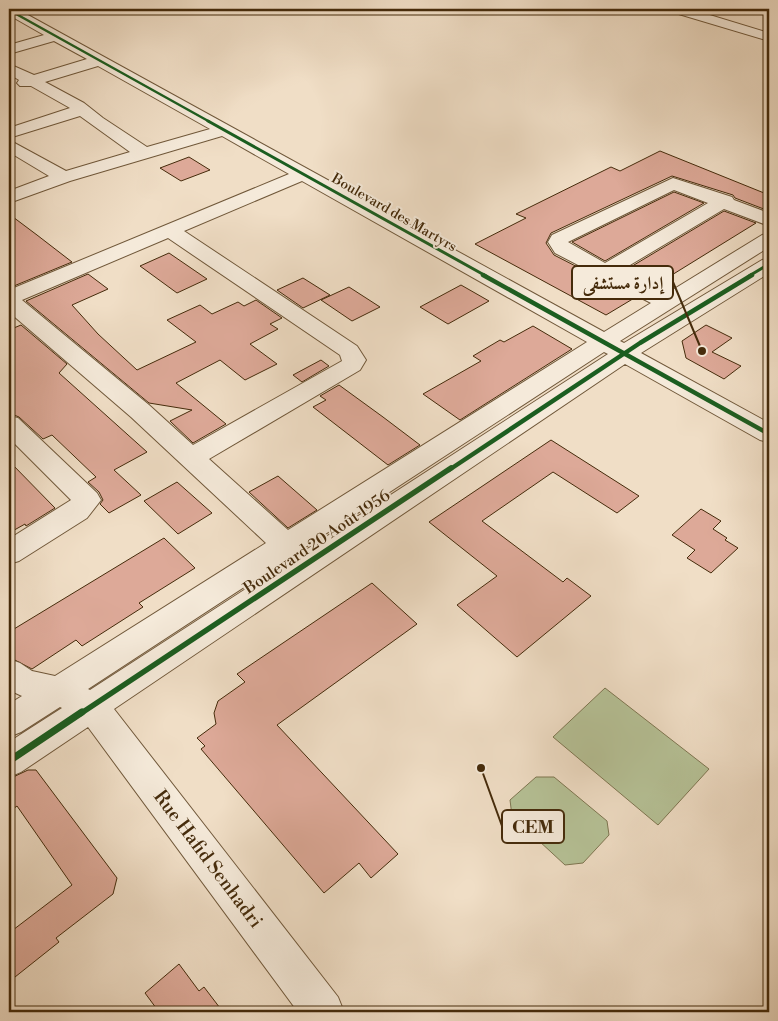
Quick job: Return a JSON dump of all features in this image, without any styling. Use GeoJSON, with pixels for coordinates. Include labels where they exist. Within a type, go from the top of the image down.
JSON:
{"type":"FeatureCollection","features":[{"type":"Feature","properties":{"kind":"street","name":"Boulevard des Martyrs"},"geometry":{"type":"LineString","coordinates":[[25,9],[191,97],[420,226],[623,343],[769,434]]}},
{"type":"Feature","properties":{"kind":"street"},"geometry":{"type":"LineString","coordinates":[[677,9],[769,37]]}},
{"type":"Feature","properties":{"kind":"street"},"geometry":{"type":"LineString","coordinates":[[697,9],[769,31]]}},
{"type":"Feature","properties":{"kind":"street","name":"Boulevard des Martyrs"},"geometry":{"type":"LineString","coordinates":[[9,10],[504,287],[769,415]]}},
{"type":"Feature","properties":{"kind":"street"},"geometry":{"type":"LineString","coordinates":[[9,50],[56,36]]}},
{"type":"Feature","properties":{"kind":"street"},"geometry":{"type":"LineString","coordinates":[[9,88],[100,60]]}},
{"type":"Feature","properties":{"kind":"street"},"geometry":{"type":"LineString","coordinates":[[9,68],[34,80],[78,106],[81,110],[145,154]]}},
{"type":"Feature","properties":{"kind":"street"},"geometry":{"type":"LineString","coordinates":[[9,133],[81,110]]}},
{"type":"Feature","properties":{"kind":"street"},"geometry":{"type":"LineString","coordinates":[[9,197],[64,177],[225,130]]}},
{"type":"Feature","properties":{"kind":"street"},"geometry":{"type":"LineString","coordinates":[[9,145],[64,177]]}},
{"type":"Feature","properties":{"kind":"street"},"geometry":{"type":"LineString","coordinates":[[286,544],[140,411],[9,300],[303,174]]}},
{"type":"Feature","properties":{"kind":"street"},"geometry":{"type":"LineString","coordinates":[[668,303],[562,249],[558,242],[559,239],[669,184],[680,184],[769,220]]}},
{"type":"Feature","properties":{"kind":"street"},"geometry":{"type":"LineString","coordinates":[[605,271],[725,201]]}},
{"type":"Feature","properties":{"kind":"street"},"geometry":{"type":"LineString","coordinates":[[169,230],[349,351],[354,360],[352,365],[191,458]]}},
{"type":"Feature","properties":{"kind":"street","name":"Boulevard 20 Août 1956"},"geometry":{"type":"LineString","coordinates":[[9,761],[623,343],[668,303],[769,239]]}},
{"type":"Feature","properties":{"kind":"street"},"geometry":{"type":"LineString","coordinates":[[623,343],[769,264]]}},
{"type":"Feature","properties":{"kind":"street","name":"Boulevard 20 Août 1956"},"geometry":{"type":"LineString","coordinates":[[9,722],[286,544],[623,343]]}},
{"type":"Feature","properties":{"kind":"street"},"geometry":{"type":"LineString","coordinates":[[9,424],[87,500],[77,511],[9,553]]}},
{"type":"Feature","properties":{"kind":"street"},"geometry":{"type":"LineString","coordinates":[[9,672],[24,682],[57,690],[92,706]]}},
{"type":"Feature","properties":{"kind":"street","name":"Rue Hafid Senhadri"},"geometry":{"type":"LineString","coordinates":[[92,706],[323,1012]]}},
{"type":"Feature","properties":{"kind":"green space"},"geometry":{"type":"Polygon","coordinates":[[[605,688],[709,769],[658,825],[553,737],[605,688]]]}},
{"type":"Feature","properties":{"kind":"green space"},"geometry":{"type":"Polygon","coordinates":[[[536,777],[554,777],[607,821],[609,835],[583,863],[565,865],[512,816],[510,800],[536,777]]]}},
{"type":"Feature","properties":{"kind":"building"},"geometry":{"type":"Polygon","coordinates":[[[660,151],[769,195],[769,211],[735,198],[733,195],[672,176],[551,233],[546,243],[554,255],[636,297],[606,315],[475,244],[526,218],[516,214],[611,167],[620,171],[660,151]]]}},
{"type":"Feature","properties":{"kind":"building"},"geometry":{"type":"Polygon","coordinates":[[[189,157],[210,170],[181,181],[160,168],[189,157]]]}},
{"type":"Feature","properties":{"kind":"building"},"geometry":{"type":"Polygon","coordinates":[[[674,192],[704,203],[605,261],[572,242],[674,192]]]}},
{"type":"Feature","properties":{"kind":"building"},"geometry":{"type":"Polygon","coordinates":[[[724,211],[756,223],[654,286],[624,271],[724,211]]]}},
{"type":"Feature","properties":{"kind":"building"},"geometry":{"type":"Polygon","coordinates":[[[9,214],[37,235],[72,262],[9,288],[9,214]]]}},
{"type":"Feature","properties":{"kind":"building"},"geometry":{"type":"Polygon","coordinates":[[[169,253],[207,279],[177,293],[140,266],[169,253]]]}},
{"type":"Feature","properties":{"kind":"building"},"geometry":{"type":"Polygon","coordinates":[[[88,274],[108,289],[72,305],[98,334],[137,370],[196,342],[167,320],[200,305],[212,314],[238,302],[244,306],[256,300],[282,318],[270,324],[278,329],[250,344],[277,364],[245,380],[220,360],[176,383],[226,424],[193,443],[170,421],[192,410],[149,403],[26,301],[88,274]]]}},
{"type":"Feature","properties":{"kind":"building"},"geometry":{"type":"Polygon","coordinates":[[[303,278],[330,295],[303,308],[277,290],[303,278]]]}},
{"type":"Feature","properties":{"kind":"building"},"geometry":{"type":"Polygon","coordinates":[[[461,285],[489,301],[448,324],[420,307],[461,285]]]}},
{"type":"Feature","properties":{"kind":"building"},"geometry":{"type":"Polygon","coordinates":[[[349,287],[380,307],[352,321],[321,300],[349,287]]]}},
{"type":"Feature","properties":{"kind":"building"},"geometry":{"type":"Polygon","coordinates":[[[21,325],[67,364],[59,373],[147,452],[114,470],[141,495],[109,513],[100,504],[103,500],[99,492],[88,482],[96,477],[52,435],[43,439],[19,417],[9,413],[9,330],[21,325]]]}},
{"type":"Feature","properties":{"kind":"building"},"geometry":{"type":"Polygon","coordinates":[[[706,325],[732,338],[712,352],[741,366],[724,379],[686,358],[682,341],[706,325]]]}},
{"type":"Feature","properties":{"kind":"building"},"geometry":{"type":"Polygon","coordinates":[[[533,326],[572,349],[460,420],[423,394],[481,361],[473,356],[500,340],[504,342],[533,326]]]}},
{"type":"Feature","properties":{"kind":"building"},"geometry":{"type":"Polygon","coordinates":[[[321,360],[329,366],[302,382],[293,375],[321,360]]]}},
{"type":"Feature","properties":{"kind":"building"},"geometry":{"type":"Polygon","coordinates":[[[339,385],[420,445],[388,465],[313,407],[326,400],[320,396],[339,385]]]}},
{"type":"Feature","properties":{"kind":"building"},"geometry":{"type":"Polygon","coordinates":[[[551,440],[639,496],[617,513],[553,472],[482,521],[563,582],[567,578],[591,596],[517,657],[457,605],[497,576],[429,522],[551,440]]]}},
{"type":"Feature","properties":{"kind":"building"},"geometry":{"type":"Polygon","coordinates":[[[9,461],[55,508],[26,526],[25,524],[9,533],[9,461]]]}},
{"type":"Feature","properties":{"kind":"building"},"geometry":{"type":"Polygon","coordinates":[[[278,476],[317,510],[288,528],[249,492],[278,476]]]}},
{"type":"Feature","properties":{"kind":"building"},"geometry":{"type":"Polygon","coordinates":[[[177,482],[212,513],[178,534],[144,501],[177,482]]]}},
{"type":"Feature","properties":{"kind":"building"},"geometry":{"type":"Polygon","coordinates":[[[701,509],[721,521],[713,529],[738,548],[711,573],[687,558],[695,550],[672,535],[701,509]]]}},
{"type":"Feature","properties":{"kind":"building"},"geometry":{"type":"Polygon","coordinates":[[[164,538],[195,568],[139,603],[143,607],[82,646],[76,640],[32,669],[9,657],[9,632],[164,538]]]}},
{"type":"Feature","properties":{"kind":"building"},"geometry":{"type":"Polygon","coordinates":[[[372,583],[417,624],[277,725],[398,854],[371,878],[359,863],[324,893],[201,749],[205,746],[197,738],[216,724],[214,713],[218,701],[245,682],[237,674],[372,583]]]}},
{"type":"Feature","properties":{"kind":"building"},"geometry":{"type":"Polygon","coordinates":[[[28,770],[36,770],[117,878],[113,894],[56,938],[59,942],[15,977],[9,966],[9,933],[72,885],[17,806],[9,812],[9,779],[28,770]]]}},
{"type":"Feature","properties":{"kind":"building"},"geometry":{"type":"Polygon","coordinates":[[[179,964],[199,991],[204,987],[223,1012],[159,1012],[145,993],[179,964]]]}},
{"type":"Feature","properties":{"kind":"cycle path"},"geometry":{"type":"LineString","coordinates":[[9,10],[769,434]]}},
{"type":"Feature","properties":{"kind":"cycle path"},"geometry":{"type":"LineString","coordinates":[[9,761],[640,343],[769,264]]}},
{"type":"Feature","properties":{"kind":"place","name":"إدارة مستشفى"},"geometry":{"type":"Point","coordinates":[702,351]}},
{"type":"Feature","properties":{"kind":"place","name":"CEM"},"geometry":{"type":"Point","coordinates":[481,768]}}]}
